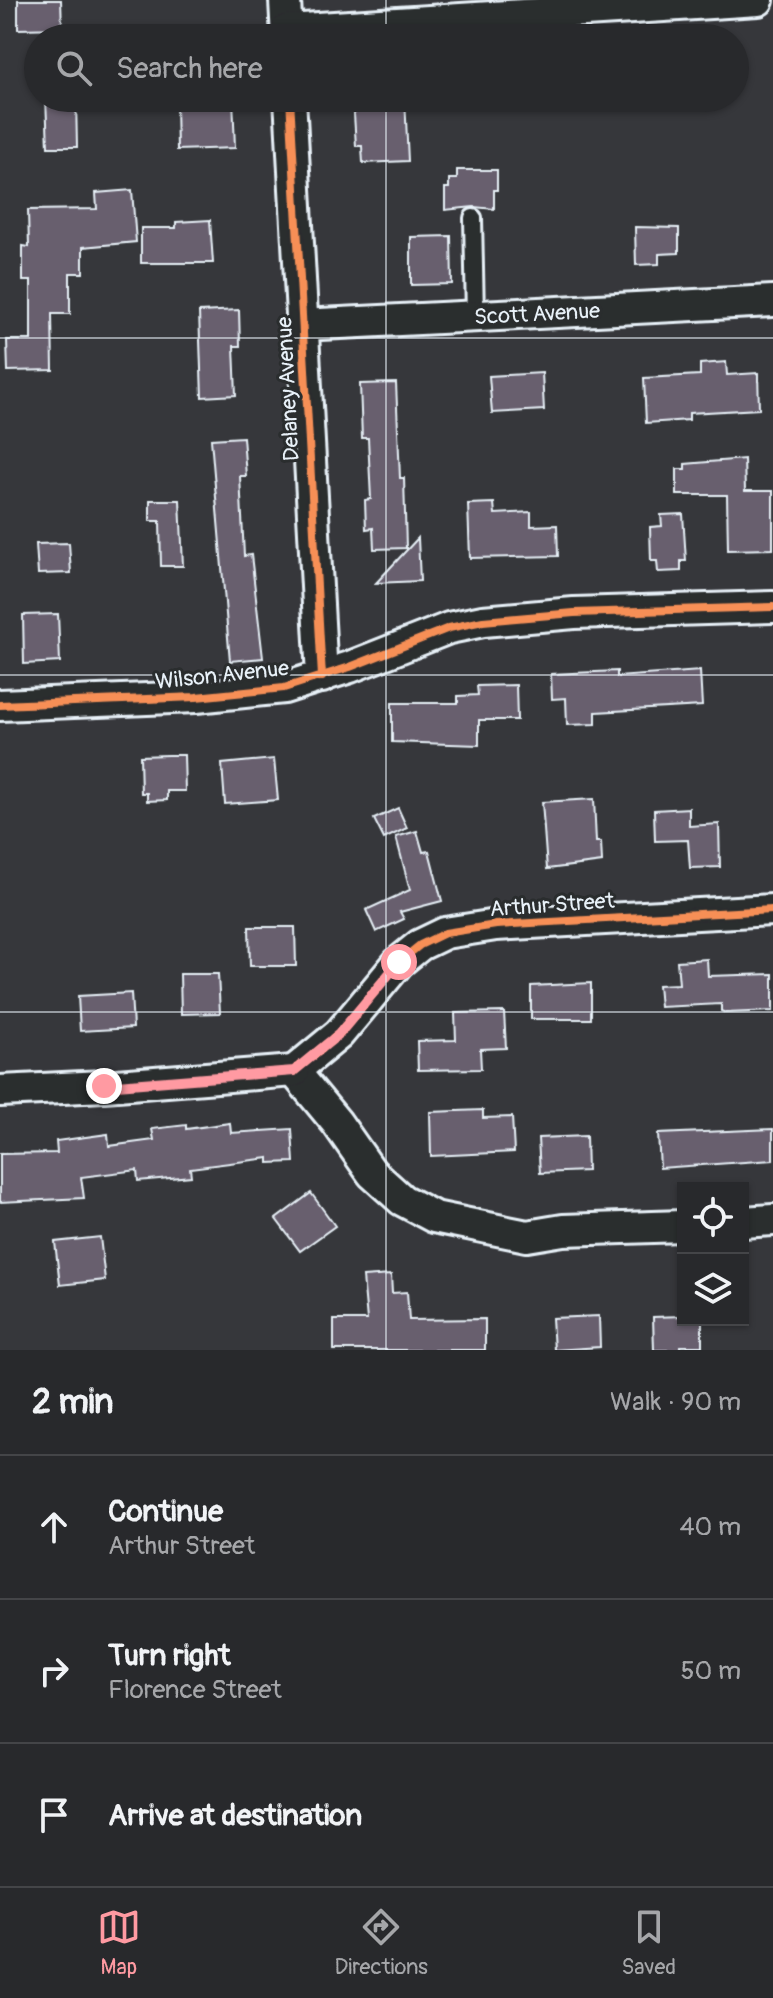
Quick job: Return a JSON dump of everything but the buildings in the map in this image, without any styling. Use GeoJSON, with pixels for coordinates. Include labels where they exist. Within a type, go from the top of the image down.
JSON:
{"type":"FeatureCollection","features":[{"type":"Feature","properties":{"kind":"street"},"geometry":{"type":"LineString","coordinates":[[286,23],[758,0]]}},
{"type":"Feature","properties":{"kind":"street","name":"Delaney Avenue"},"geometry":{"type":"LineString","coordinates":[[291,112],[322,677]]}},
{"type":"Feature","properties":{"kind":"street","name":"Scott Avenue"},"geometry":{"type":"LineString","coordinates":[[301,325],[773,301]]}},
{"type":"Feature","properties":{"kind":"street","name":"Wilson Avenue"},"geometry":{"type":"LineString","coordinates":[[0,705],[228,695],[284,688],[470,622],[574,613],[773,607]]}},
{"type":"Feature","properties":{"kind":"street","name":"Arthur Street"},"geometry":{"type":"LineString","coordinates":[[294,1071],[339,1034],[399,962],[420,945],[445,933],[496,925],[773,910]]}},
{"type":"Feature","properties":{"kind":"street"},"geometry":{"type":"LineString","coordinates":[[0,1091],[294,1071],[337,1123],[372,1173],[402,1200],[434,1217],[527,1236],[563,1230],[677,1226]]}},
{"type":"Feature","properties":{"kind":"street"},"geometry":{"type":"LineString","coordinates":[[749,1222],[773,1220]]}},
{"type":"Feature","properties":{"kind":"lane"},"geometry":{"type":"LineString","coordinates":[[473,218],[475,316]]}},
{"type":"Feature","properties":{"kind":"cycle path"},"geometry":{"type":"LineString","coordinates":[[291,112],[322,677]]}},
{"type":"Feature","properties":{"kind":"cycle path"},"geometry":{"type":"LineString","coordinates":[[0,705],[196,697],[284,688],[350,667],[449,628],[483,621],[574,613],[773,607]]}},
{"type":"Feature","properties":{"kind":"cycle path"},"geometry":{"type":"LineString","coordinates":[[294,1071],[339,1034],[399,962],[420,945],[445,933],[496,925],[773,910]]}},
{"type":"Feature","properties":{"kind":"route"},"geometry":{"type":"LineString","coordinates":[[104,1086],[294,1071],[339,1034],[399,962]]}}]}
